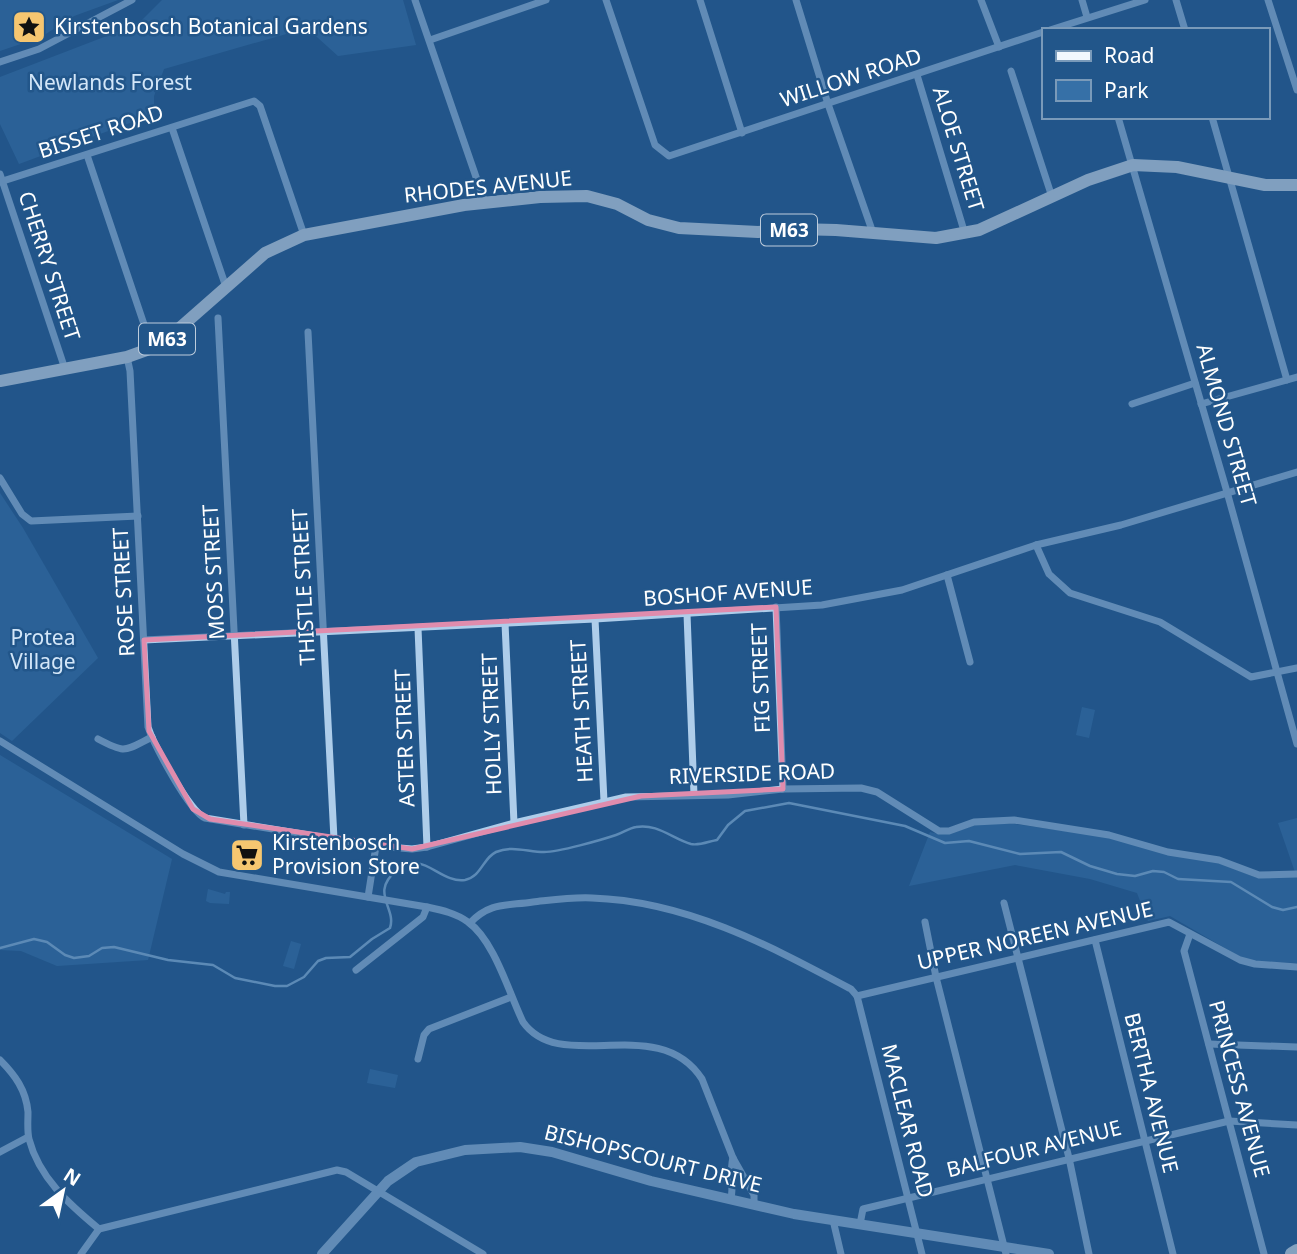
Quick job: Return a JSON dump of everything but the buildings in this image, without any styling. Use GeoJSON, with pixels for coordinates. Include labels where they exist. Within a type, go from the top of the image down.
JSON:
{"type":"FeatureCollection","features":[{"type":"Feature","properties":{"kind":"highway"},"geometry":{"type":"LineString","coordinates":[[1292,1254],[1297,1251]]}},
{"type":"Feature","properties":{"kind":"main road","name":"RHODES AVENUE"},"geometry":{"type":"LineString","coordinates":[[0,381],[127,356],[152,348],[174,333],[270,250],[304,234],[485,203],[540,197],[587,196],[604,199],[648,220],[679,228],[758,232],[836,230],[936,238],[979,230],[1088,180],[1133,165],[1177,167],[1265,185],[1297,185]]}},
{"type":"Feature","properties":{"kind":"street"},"geometry":{"type":"LineString","coordinates":[[0,62],[46,46],[132,0]]}},
{"type":"Feature","properties":{"kind":"street"},"geometry":{"type":"LineString","coordinates":[[415,0],[485,203]]}},
{"type":"Feature","properties":{"kind":"street"},"geometry":{"type":"LineString","coordinates":[[430,40],[546,0]]}},
{"type":"Feature","properties":{"kind":"street","name":"WILLOW ROAD"},"geometry":{"type":"LineString","coordinates":[[606,0],[654,145],[669,156],[1042,32]]}},
{"type":"Feature","properties":{"kind":"street"},"geometry":{"type":"LineString","coordinates":[[700,0],[742,132]]}},
{"type":"Feature","properties":{"kind":"street"},"geometry":{"type":"LineString","coordinates":[[796,0],[828,104],[873,233]]}},
{"type":"Feature","properties":{"kind":"street"},"geometry":{"type":"LineString","coordinates":[[981,0],[999,47]]}},
{"type":"Feature","properties":{"kind":"street"},"geometry":{"type":"LineString","coordinates":[[1082,0],[1087,17]]}},
{"type":"Feature","properties":{"kind":"street"},"geometry":{"type":"LineString","coordinates":[[1056,28],[1145,0]]}},
{"type":"Feature","properties":{"kind":"street"},"geometry":{"type":"LineString","coordinates":[[1176,0],[1184,28]]}},
{"type":"Feature","properties":{"kind":"street"},"geometry":{"type":"LineString","coordinates":[[1268,0],[1297,90]]}},
{"type":"Feature","properties":{"kind":"street"},"geometry":{"type":"LineString","coordinates":[[1011,71],[1052,197]]}},
{"type":"Feature","properties":{"kind":"street","name":"ALOE STREET"},"geometry":{"type":"LineString","coordinates":[[917,75],[965,234]]}},
{"type":"Feature","properties":{"kind":"street","name":"BISSET ROAD"},"geometry":{"type":"LineString","coordinates":[[1,179],[87,155],[252,101],[260,106],[304,234]]}},
{"type":"Feature","properties":{"kind":"street","name":"ALMOND STREET"},"geometry":{"type":"LineString","coordinates":[[1119,119],[1297,744]]}},
{"type":"Feature","properties":{"kind":"street"},"geometry":{"type":"LineString","coordinates":[[1213,119],[1232,179],[1287,380]]}},
{"type":"Feature","properties":{"kind":"street"},"geometry":{"type":"LineString","coordinates":[[172,128],[226,287]]}},
{"type":"Feature","properties":{"kind":"street"},"geometry":{"type":"LineString","coordinates":[[87,155],[152,348]]}},
{"type":"Feature","properties":{"kind":"street","name":"CHERRY STREET"},"geometry":{"type":"LineString","coordinates":[[1,179],[65,369]]}},
{"type":"Feature","properties":{"kind":"street","name":"MOSS STREET"},"geometry":{"type":"LineString","coordinates":[[218,318],[244,825]]}},
{"type":"Feature","properties":{"kind":"street","name":"THISTLE STREET"},"geometry":{"type":"LineString","coordinates":[[308,332],[334,839]]}},
{"type":"Feature","properties":{"kind":"street","name":"ROSE STREET"},"geometry":{"type":"LineString","coordinates":[[127,356],[130,371],[148,723],[152,737],[198,814]]}},
{"type":"Feature","properties":{"kind":"street"},"geometry":{"type":"LineString","coordinates":[[1201,404],[1297,377]]}},
{"type":"Feature","properties":{"kind":"street"},"geometry":{"type":"LineString","coordinates":[[1132,404],[1195,383]]}},
{"type":"Feature","properties":{"kind":"street","name":"BOSHOF AVENUE"},"geometry":{"type":"LineString","coordinates":[[144,640],[595,619],[829,604],[902,590],[1036,545],[1121,525],[1297,472]]}},
{"type":"Feature","properties":{"kind":"street"},"geometry":{"type":"LineString","coordinates":[[0,478],[22,514],[31,522],[138,516]]}},
{"type":"Feature","properties":{"kind":"street"},"geometry":{"type":"LineString","coordinates":[[1036,545],[1049,574],[1070,593],[1160,622],[1251,677],[1297,667]]}},
{"type":"Feature","properties":{"kind":"street"},"geometry":{"type":"LineString","coordinates":[[947,575],[970,662]]}},
{"type":"Feature","properties":{"kind":"street","name":"FIG STREET"},"geometry":{"type":"LineString","coordinates":[[776,607],[783,789]]}},
{"type":"Feature","properties":{"kind":"street"},"geometry":{"type":"LineString","coordinates":[[687,614],[694,795]]}},
{"type":"Feature","properties":{"kind":"street","name":"HEATH STREET"},"geometry":{"type":"LineString","coordinates":[[595,619],[604,801]]}},
{"type":"Feature","properties":{"kind":"street","name":"HOLLY STREET"},"geometry":{"type":"LineString","coordinates":[[505,623],[514,823]]}},
{"type":"Feature","properties":{"kind":"street","name":"ASTER STREET"},"geometry":{"type":"LineString","coordinates":[[418,628],[427,847]]}},
{"type":"Feature","properties":{"kind":"street"},"geometry":{"type":"LineString","coordinates":[[98,739],[125,750],[152,737]]}},
{"type":"Feature","properties":{"kind":"street"},"geometry":{"type":"LineString","coordinates":[[0,741],[203,865],[219,872],[443,910],[470,923],[487,942],[511,997],[530,1031],[541,1039],[571,1045],[652,1046],[672,1052],[688,1062],[702,1079],[733,1158],[754,1195],[754,1204]]}},
{"type":"Feature","properties":{"kind":"street","name":"RIVERSIDE ROAD"},"geometry":{"type":"LineString","coordinates":[[198,814],[244,825],[405,849],[427,847],[626,797],[727,795],[783,789],[870,789],[939,831],[948,831],[974,822],[1014,820],[1109,835],[1168,852],[1219,860],[1259,875],[1297,874]]}},
{"type":"Feature","properties":{"kind":"street"},"geometry":{"type":"LineString","coordinates":[[371,897],[376,846]]}},
{"type":"Feature","properties":{"kind":"street"},"geometry":{"type":"LineString","coordinates":[[470,923],[481,911],[496,906],[592,898],[635,903],[682,912],[757,940],[851,989],[857,996]]}},
{"type":"Feature","properties":{"kind":"street"},"geometry":{"type":"LineString","coordinates":[[1004,903],[1069,1158],[1089,1254]]}},
{"type":"Feature","properties":{"kind":"street"},"geometry":{"type":"LineString","coordinates":[[356,970],[423,917],[427,907]]}},
{"type":"Feature","properties":{"kind":"street"},"geometry":{"type":"LineString","coordinates":[[926,922],[936,977],[1005,1251]]}},
{"type":"Feature","properties":{"kind":"street","name":"UPPER NOREEN AVENUE"},"geometry":{"type":"LineString","coordinates":[[857,996],[1169,922],[1240,960],[1255,964],[1297,967]]}},
{"type":"Feature","properties":{"kind":"street","name":"PRINCESS AVENUE"},"geometry":{"type":"LineString","coordinates":[[1190,934],[1184,951],[1264,1254]]}},
{"type":"Feature","properties":{"kind":"street","name":"BERTHA AVENUE"},"geometry":{"type":"LineString","coordinates":[[1095,940],[1173,1254]]}},
{"type":"Feature","properties":{"kind":"street","name":"MACLEAR ROAD"},"geometry":{"type":"LineString","coordinates":[[857,996],[922,1254]]}},
{"type":"Feature","properties":{"kind":"street"},"geometry":{"type":"LineString","coordinates":[[418,1059],[424,1035],[429,1029],[511,997]]}},
{"type":"Feature","properties":{"kind":"street"},"geometry":{"type":"LineString","coordinates":[[1209,1044],[1297,1048]]}},
{"type":"Feature","properties":{"kind":"street"},"geometry":{"type":"LineString","coordinates":[[0,1060],[23,1089],[28,1137],[38,1161],[56,1190],[99,1229]]}},
{"type":"Feature","properties":{"kind":"street","name":"BALFOUR AVENUE"},"geometry":{"type":"LineString","coordinates":[[860,1224],[863,1209],[1144,1140],[1229,1121],[1297,1125]]}},
{"type":"Feature","properties":{"kind":"street"},"geometry":{"type":"LineString","coordinates":[[0,1153],[28,1137]]}},
{"type":"Feature","properties":{"kind":"street","name":"BISHOPSCOURT DRIVE"},"geometry":{"type":"LineString","coordinates":[[322,1254],[378,1191],[404,1169],[430,1157],[465,1150],[520,1147],[552,1152],[651,1181],[794,1214],[1005,1251],[1049,1254]]}},
{"type":"Feature","properties":{"kind":"street"},"geometry":{"type":"LineString","coordinates":[[731,1199],[734,1186],[731,1165],[733,1158]]}},
{"type":"Feature","properties":{"kind":"street"},"geometry":{"type":"LineString","coordinates":[[81,1254],[99,1229],[327,1171],[346,1172],[483,1254]]}},
{"type":"Feature","properties":{"kind":"street"},"geometry":{"type":"LineString","coordinates":[[833,1220],[841,1254]]}},
{"type":"Feature","properties":{"kind":"highlighted area"},"geometry":{"type":"Polygon","coordinates":[[[776,607],[783,789],[641,796],[412,849],[210,819],[193,809],[149,731],[144,640],[776,607]]]}},
{"type":"Feature","properties":{"kind":"green space","name":"Kirstenbosch Botanical Gardens"},"geometry":{"type":"Polygon","coordinates":[[[0,0],[118,0],[74,16],[41,37],[0,51],[0,0]]]}},
{"type":"Feature","properties":{"kind":"green space","name":"Newlands Forest"},"geometry":{"type":"Polygon","coordinates":[[[162,0],[403,0],[416,45],[338,56],[307,28],[164,69],[154,96],[154,114],[19,164],[0,124],[0,77],[138,24],[162,0]]]}},
{"type":"Feature","properties":{"kind":"green space","name":"Protea Village"},"geometry":{"type":"Polygon","coordinates":[[[0,493],[98,658],[12,741],[0,733],[0,493]]]}},
{"type":"Feature","properties":{"kind":"green space"},"geometry":{"type":"Polygon","coordinates":[[[1082,707],[1095,710],[1089,738],[1076,735],[1082,707]]]}},
{"type":"Feature","properties":{"kind":"green space"},"geometry":{"type":"Polygon","coordinates":[[[0,755],[172,859],[148,960],[57,966],[21,951],[0,950],[0,755]]]}},
{"type":"Feature","properties":{"kind":"green space"},"geometry":{"type":"Polygon","coordinates":[[[1297,818],[1297,871],[1295,872],[1278,823],[1297,818]]]}},
{"type":"Feature","properties":{"kind":"green space"},"geometry":{"type":"Polygon","coordinates":[[[977,824],[1014,824],[1109,837],[1217,862],[1257,878],[1297,876],[1297,963],[1255,962],[1242,958],[1170,916],[1148,921],[1137,893],[1090,879],[1015,865],[909,886],[930,832],[948,833],[977,824]]]}},
{"type":"Feature","properties":{"kind":"green space"},"geometry":{"type":"Polygon","coordinates":[[[208,889],[225,894],[230,892],[229,904],[206,901],[208,889]]]}},
{"type":"Feature","properties":{"kind":"green space"},"geometry":{"type":"Polygon","coordinates":[[[291,941],[301,944],[294,969],[283,966],[291,941]]]}},
{"type":"Feature","properties":{"kind":"green space"},"geometry":{"type":"Polygon","coordinates":[[[370,1069],[398,1075],[395,1088],[367,1083],[370,1069]]]}},
{"type":"Feature","properties":{"kind":"waterway"},"geometry":{"type":"LineString","coordinates":[[0,948],[34,939],[47,942],[74,958],[89,956],[102,948],[114,947],[168,960],[213,965],[235,978],[287,986],[304,977],[318,961],[350,957],[390,928],[385,886],[389,878],[406,864],[423,865],[447,877],[465,880],[475,875],[492,855],[502,850],[559,850],[644,826],[658,829],[684,842],[701,844],[717,840],[728,825],[745,811],[789,803],[905,826],[945,843],[969,841],[1020,854],[1061,852],[1090,866],[1117,874],[1135,876],[1153,871],[1164,872],[1178,879],[1231,882],[1272,907],[1283,910],[1297,907]]}},
{"type":"Feature","properties":{"kind":"place","name":"Kirstenbosch Botanical Gardens"},"geometry":{"type":"Point","coordinates":[29,27]}},
{"type":"Feature","properties":{"kind":"place","name":"Kirstenbosch Provision Store"},"geometry":{"type":"Point","coordinates":[247,855]}}]}
